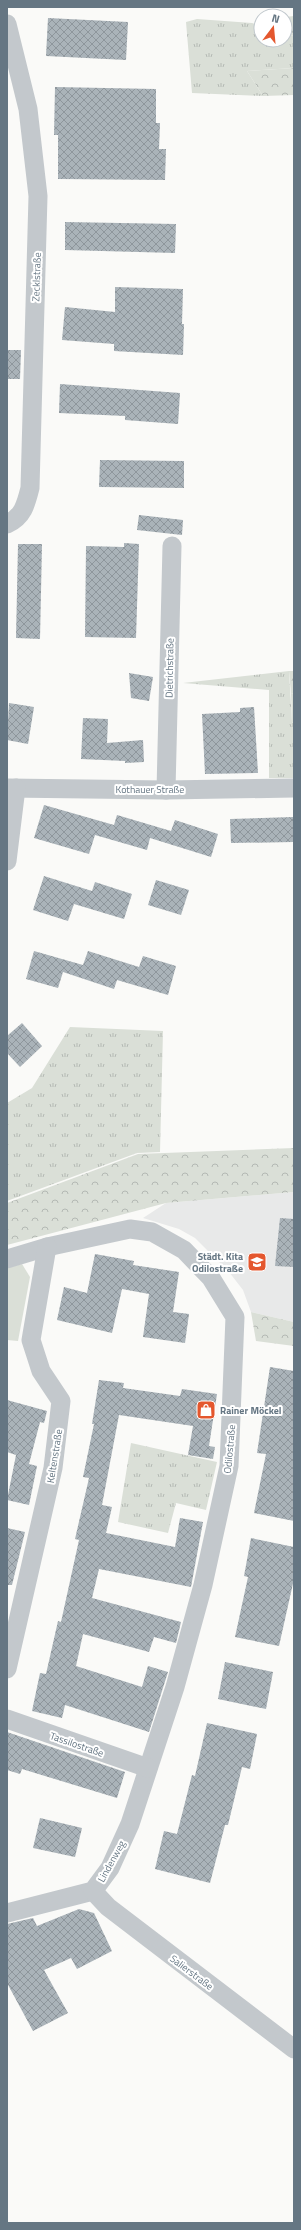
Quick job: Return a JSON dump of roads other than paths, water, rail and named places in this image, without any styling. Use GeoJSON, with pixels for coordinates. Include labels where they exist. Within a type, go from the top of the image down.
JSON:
{"type":"FeatureCollection","features":[{"type":"Feature","properties":{"kind":"street","name":"Zecklstraße"},"geometry":{"type":"LineString","coordinates":[[7,24],[28,109],[38,196],[30,488],[25,509],[12,522],[7,524]]}},
{"type":"Feature","properties":{"kind":"street","name":"Dietrichstraße"},"geometry":{"type":"LineString","coordinates":[[166,790],[172,546]]}},
{"type":"Feature","properties":{"kind":"street","name":"Kothauer Straße"},"geometry":{"type":"LineString","coordinates":[[12,788],[166,790],[294,788]]}},
{"type":"Feature","properties":{"kind":"street"},"geometry":{"type":"LineString","coordinates":[[7,861],[12,788]]}},
{"type":"Feature","properties":{"kind":"street","name":"Odilostraße"},"geometry":{"type":"LineString","coordinates":[[7,1259],[47,1246],[130,1229],[152,1232],[184,1250],[211,1278],[236,1317],[229,1466],[203,1585],[175,1687],[148,1768]]}},
{"type":"Feature","properties":{"kind":"street","name":"Keltenstraße"},"geometry":{"type":"LineString","coordinates":[[7,1669],[53,1468],[61,1401],[41,1371],[32,1340],[47,1246]]}},
{"type":"Feature","properties":{"kind":"street","name":"Tassilostraße"},"geometry":{"type":"LineString","coordinates":[[7,1719],[148,1768]]}},
{"type":"Feature","properties":{"kind":"street","name":"Lindenweg"},"geometry":{"type":"LineString","coordinates":[[7,1913],[93,1891],[110,1868],[130,1824],[148,1768]]}},
{"type":"Feature","properties":{"kind":"street","name":"Salierstraße"},"geometry":{"type":"LineString","coordinates":[[93,1891],[108,1907],[294,2049]]}},
{"type":"Feature","properties":{"kind":"place","name":"Städt. Kita Odilostraße"},"geometry":{"type":"Point","coordinates":[257,1262]}},
{"type":"Feature","properties":{"kind":"place","name":"Rainer Möckel"},"geometry":{"type":"Point","coordinates":[206,1410]}}]}
